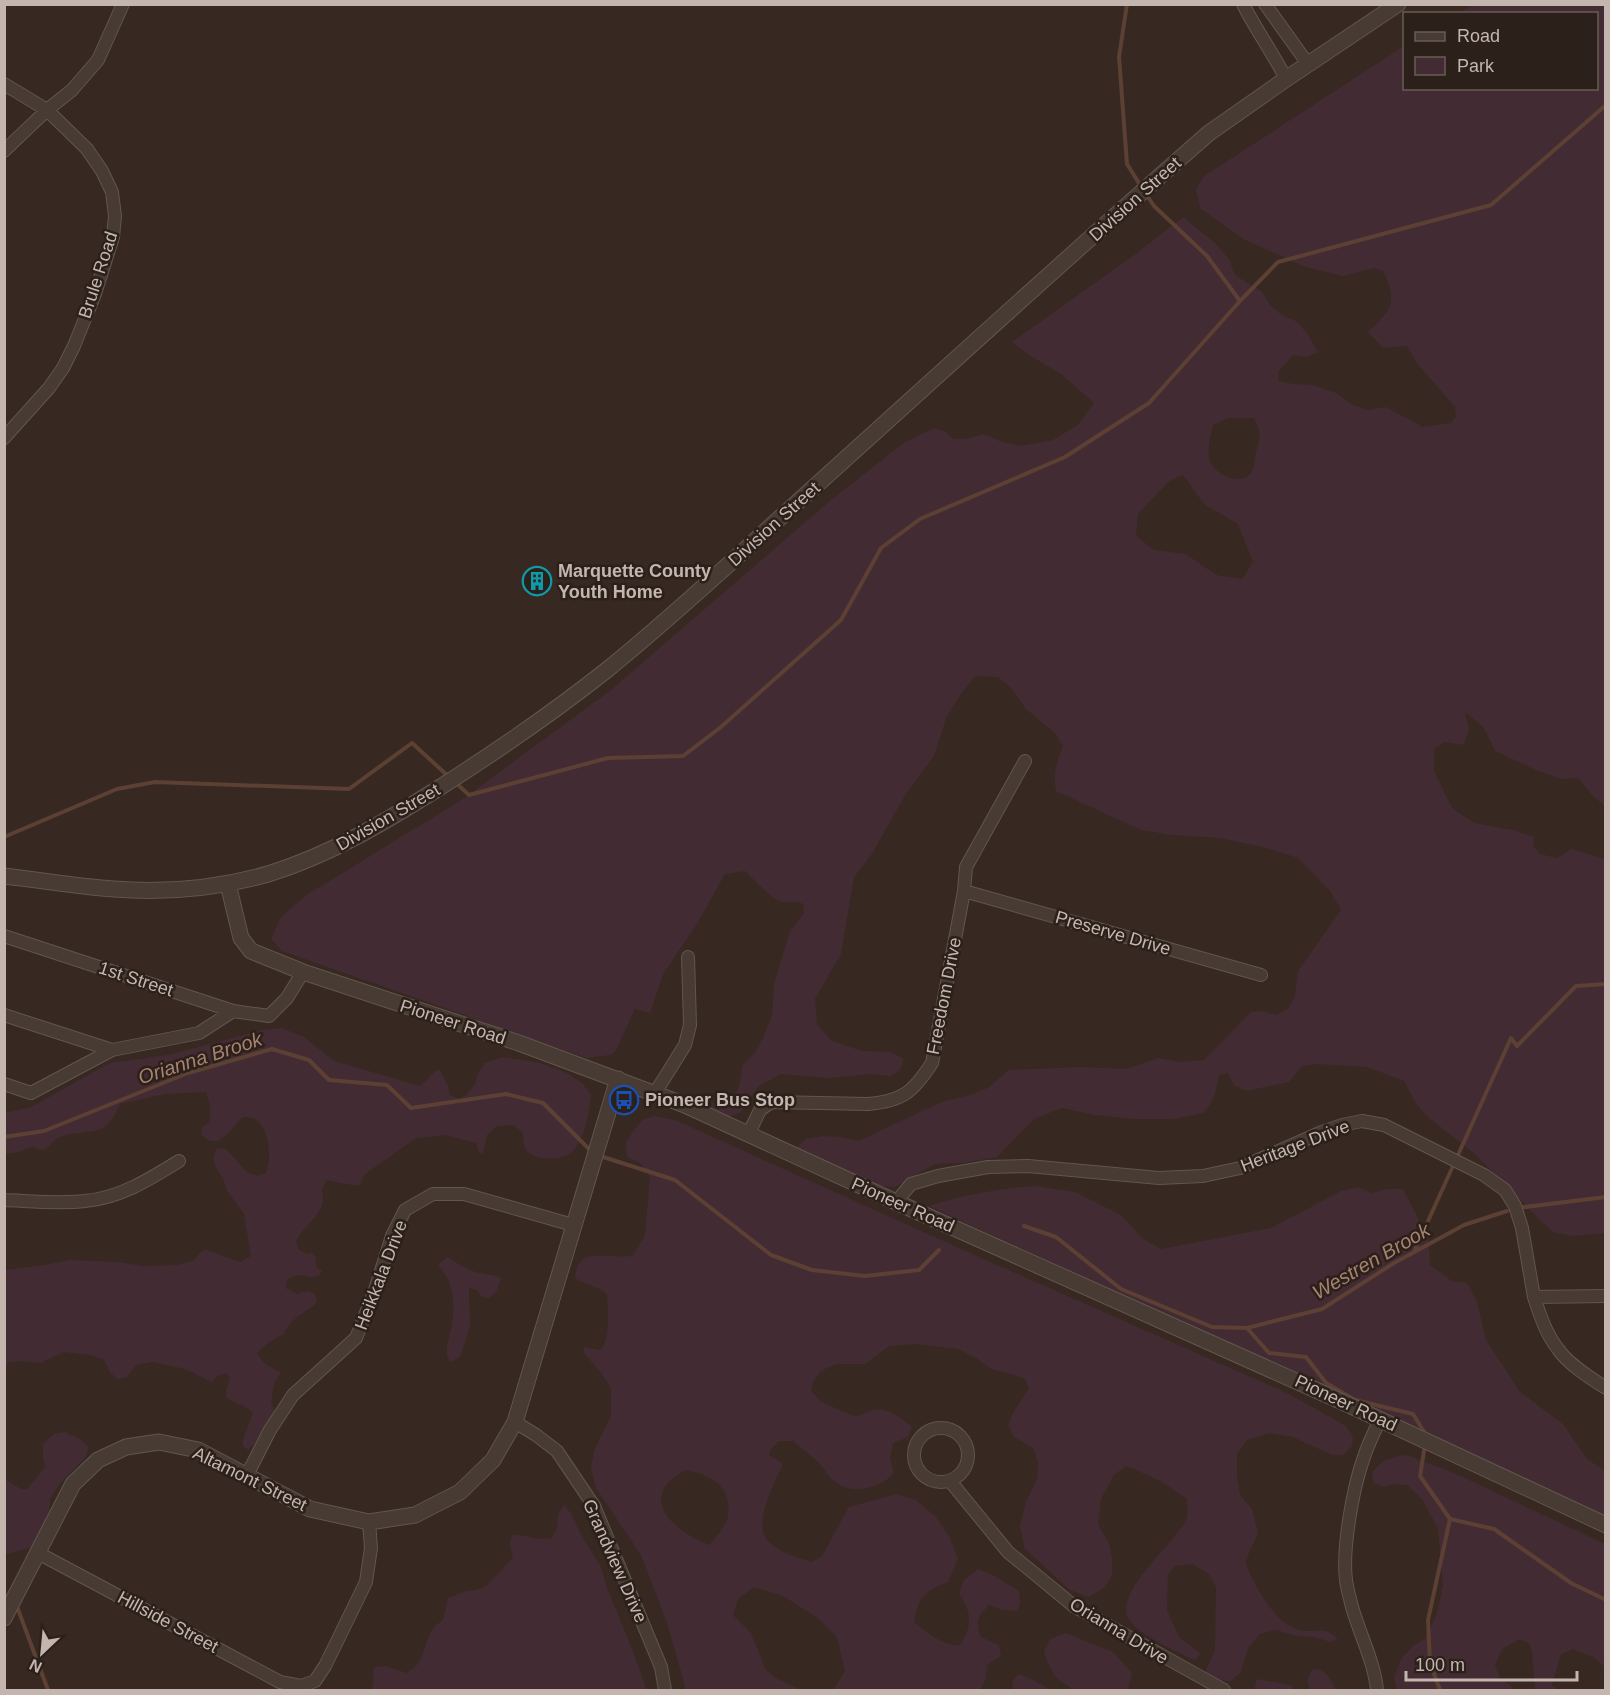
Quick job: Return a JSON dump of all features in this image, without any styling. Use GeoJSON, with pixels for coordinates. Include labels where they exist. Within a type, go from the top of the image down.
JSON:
{"type":"FeatureCollection","features":[{"type":"Feature","properties":{"kind":"street"},"geometry":{"type":"LineString","coordinates":[[4,151],[47,110],[72,90],[98,60],[123,4]]}},
{"type":"Feature","properties":{"kind":"street"},"geometry":{"type":"LineString","coordinates":[[1243,4],[1286,79]]}},
{"type":"Feature","properties":{"kind":"street"},"geometry":{"type":"LineString","coordinates":[[1265,4],[1308,64]]}},
{"type":"Feature","properties":{"kind":"street","name":"Division Street"},"geometry":{"type":"LineString","coordinates":[[4,876],[116,890],[178,889],[228,884],[269,873],[345,843],[428,795],[550,713],[606,671],[675,613],[1209,133],[1398,4]]}},
{"type":"Feature","properties":{"kind":"street","name":"Brule Road"},"geometry":{"type":"LineString","coordinates":[[4,84],[47,110],[87,149],[102,171],[112,192],[115,216],[113,237],[95,294],[63,368],[49,388],[4,438]]}},
{"type":"Feature","properties":{"kind":"street","name":"Freedom Drive"},"geometry":{"type":"LineString","coordinates":[[748,1135],[760,1110],[771,1102],[883,1103],[890,1102],[910,1091],[919,1082],[932,1063],[964,891],[966,867],[1025,761]]}},
{"type":"Feature","properties":{"kind":"street","name":"Pioneer Road"},"geometry":{"type":"LineString","coordinates":[[228,884],[241,938],[251,951],[303,972],[519,1043],[655,1093],[1114,1298],[1605,1525]]}},
{"type":"Feature","properties":{"kind":"street","name":"Preserve Drive"},"geometry":{"type":"LineString","coordinates":[[964,891],[1261,975]]}},
{"type":"Feature","properties":{"kind":"street","name":"1st Street"},"geometry":{"type":"LineString","coordinates":[[4,936],[233,1011],[269,1016],[287,998],[303,972]]}},
{"type":"Feature","properties":{"kind":"street"},"geometry":{"type":"LineString","coordinates":[[655,1093],[684,1045],[690,1025],[688,957]]}},
{"type":"Feature","properties":{"kind":"street"},"geometry":{"type":"LineString","coordinates":[[4,1084],[31,1093],[111,1050],[199,1033],[233,1011]]}},
{"type":"Feature","properties":{"kind":"street"},"geometry":{"type":"LineString","coordinates":[[4,1015],[111,1050]]}},
{"type":"Feature","properties":{"kind":"street","name":"Altamont Street"},"geometry":{"type":"LineString","coordinates":[[4,1617],[73,1484],[98,1460],[126,1448],[159,1442],[198,1450],[310,1509],[369,1522],[415,1515],[460,1492],[493,1460],[515,1422],[618,1079]]}},
{"type":"Feature","properties":{"kind":"street","name":"Heritage Drive"},"geometry":{"type":"LineString","coordinates":[[896,1202],[911,1184],[938,1176],[988,1167],[1028,1166],[1158,1178],[1203,1176],[1240,1168],[1342,1125],[1362,1121],[1384,1125],[1484,1175],[1505,1190],[1515,1206],[1522,1228],[1534,1297],[1543,1323],[1558,1350],[1586,1376],[1605,1388]]}},
{"type":"Feature","properties":{"kind":"street"},"geometry":{"type":"LineString","coordinates":[[4,1200],[84,1201],[102,1198],[125,1191],[150,1179],[179,1161]]}},
{"type":"Feature","properties":{"kind":"street","name":"Heikkala Drive"},"geometry":{"type":"LineString","coordinates":[[247,1475],[270,1430],[293,1395],[356,1338],[375,1290],[392,1236],[405,1210],[433,1194],[464,1194],[573,1225]]}},
{"type":"Feature","properties":{"kind":"street"},"geometry":{"type":"LineString","coordinates":[[1534,1297],[1605,1296]]}},
{"type":"Feature","properties":{"kind":"street"},"geometry":{"type":"LineString","coordinates":[[1377,1690],[1371,1657],[1359,1631],[1352,1606],[1346,1579],[1346,1555],[1349,1520],[1356,1485],[1363,1458],[1380,1419]]}},
{"type":"Feature","properties":{"kind":"street","name":"Grandview Drive"},"geometry":{"type":"LineString","coordinates":[[515,1422],[557,1451],[594,1506],[661,1667],[665,1690]]}},
{"type":"Feature","properties":{"kind":"street"},"geometry":{"type":"LineString","coordinates":[[947,1428],[962,1438],[966,1445],[968,1454],[963,1471],[950,1481],[931,1481],[917,1469],[914,1451],[922,1435],[929,1430],[947,1428]]}},
{"type":"Feature","properties":{"kind":"street","name":"Orianna Drive"},"geometry":{"type":"LineString","coordinates":[[950,1481],[1008,1552],[1075,1607],[1224,1690]]}},
{"type":"Feature","properties":{"kind":"street","name":"Hillside Street"},"geometry":{"type":"LineString","coordinates":[[38,1553],[280,1682],[301,1686],[315,1680],[325,1666],[366,1582],[371,1548],[369,1522]]}},
{"type":"Feature","properties":{"kind":"green space"},"geometry":{"type":"Polygon","coordinates":[[[1473,5],[1605,5],[1605,806],[1578,778],[1562,779],[1495,751],[1484,728],[1465,712],[1469,730],[1463,745],[1444,742],[1434,749],[1434,771],[1452,808],[1474,823],[1513,830],[1534,837],[1533,845],[1540,854],[1557,858],[1572,849],[1605,859],[1605,1233],[1573,1236],[1553,1232],[1475,1154],[1429,1118],[1417,1105],[1404,1081],[1367,1067],[1317,1064],[1302,1066],[1289,1082],[1246,1091],[1234,1085],[1228,1073],[1219,1075],[1215,1094],[1203,1113],[1174,1119],[1135,1119],[1095,1115],[1062,1108],[1034,1119],[997,1157],[962,1163],[935,1164],[895,1187],[880,1186],[800,1152],[798,1146],[806,1139],[823,1136],[859,1141],[941,1102],[971,1095],[989,1087],[1009,1070],[1080,1067],[1126,1069],[1159,1058],[1180,1062],[1204,1060],[1251,1012],[1260,1011],[1276,1015],[1288,1009],[1295,996],[1298,971],[1341,910],[1330,891],[1298,858],[1267,848],[1220,838],[1172,835],[1141,830],[1056,791],[1056,768],[1063,746],[1055,733],[1026,709],[1012,689],[998,677],[975,676],[961,694],[947,716],[934,756],[905,795],[872,854],[854,877],[841,954],[815,999],[817,1024],[832,1041],[862,1051],[891,1052],[904,1059],[900,1070],[890,1076],[871,1074],[830,1078],[780,1074],[758,1087],[741,1112],[729,1117],[715,1114],[711,1108],[713,1102],[728,1103],[732,1099],[739,1086],[742,1066],[755,1053],[763,1038],[772,1015],[774,984],[790,931],[804,913],[803,904],[779,901],[745,871],[725,874],[695,927],[663,974],[650,1013],[635,1009],[616,1050],[611,1055],[587,1058],[282,951],[271,939],[281,917],[305,896],[463,799],[611,690],[831,500],[905,442],[935,428],[946,432],[953,439],[966,439],[984,434],[1002,442],[1021,446],[1053,440],[1078,425],[1094,403],[1061,374],[1012,342],[1133,256],[1183,217],[1216,244],[1229,259],[1235,275],[1262,292],[1270,305],[1283,316],[1296,321],[1318,352],[1307,357],[1293,355],[1278,372],[1278,381],[1313,385],[1336,393],[1353,405],[1368,410],[1386,407],[1423,427],[1451,423],[1456,417],[1455,407],[1417,363],[1407,346],[1383,348],[1368,332],[1383,317],[1390,305],[1390,290],[1383,271],[1374,268],[1343,276],[1306,267],[1245,240],[1200,208],[1196,190],[1203,177],[1403,47],[1403,90],[1598,90],[1598,12],[1460,12],[1473,5]],[[1228,418],[1213,425],[1208,453],[1210,462],[1218,471],[1230,478],[1242,479],[1248,476],[1254,467],[1259,431],[1254,418],[1228,418]],[[1183,475],[1168,482],[1138,514],[1136,536],[1154,550],[1186,554],[1216,575],[1242,579],[1253,562],[1238,524],[1204,504],[1183,475]]]}},
{"type":"Feature","properties":{"kind":"green space"},"geometry":{"type":"Polygon","coordinates":[[[282,1028],[304,1037],[334,1061],[420,1086],[439,1069],[450,1095],[459,1099],[466,1095],[475,1084],[478,1073],[485,1063],[503,1057],[540,1063],[567,1073],[583,1084],[591,1095],[584,1131],[571,1153],[552,1159],[538,1157],[527,1151],[523,1133],[514,1125],[497,1126],[487,1135],[483,1154],[479,1152],[476,1143],[445,1135],[416,1138],[364,1175],[360,1185],[326,1180],[322,1190],[322,1206],[296,1242],[299,1250],[307,1254],[312,1253],[316,1258],[316,1267],[322,1271],[312,1278],[302,1275],[293,1277],[287,1280],[286,1288],[297,1294],[307,1291],[314,1293],[317,1302],[294,1320],[284,1334],[269,1342],[257,1353],[267,1365],[281,1372],[274,1384],[271,1404],[274,1410],[272,1423],[264,1435],[248,1450],[243,1446],[243,1440],[253,1412],[227,1398],[226,1391],[230,1378],[226,1373],[216,1377],[212,1382],[185,1369],[152,1362],[136,1365],[127,1377],[117,1379],[110,1372],[104,1360],[91,1355],[64,1352],[41,1363],[9,1362],[5,1369],[5,1270],[69,1260],[118,1262],[143,1266],[176,1265],[193,1261],[204,1249],[241,1262],[251,1256],[244,1214],[227,1191],[213,1159],[216,1148],[226,1149],[247,1172],[257,1176],[266,1173],[269,1152],[263,1128],[252,1118],[243,1117],[219,1140],[207,1139],[201,1134],[203,1127],[210,1122],[210,1106],[206,1092],[165,1094],[120,1104],[111,1121],[103,1128],[60,1137],[46,1149],[42,1150],[33,1146],[19,1152],[5,1154],[5,1113],[31,1107],[110,1063],[168,1055],[263,1030],[282,1028]]]}},
{"type":"Feature","properties":{"kind":"green space"},"geometry":{"type":"Polygon","coordinates":[[[654,1116],[675,1120],[1287,1393],[1346,1426],[1353,1438],[1352,1446],[1343,1455],[1332,1455],[1293,1437],[1269,1433],[1247,1440],[1237,1454],[1240,1495],[1252,1509],[1258,1533],[1245,1562],[1254,1582],[1267,1604],[1284,1622],[1303,1631],[1329,1632],[1338,1639],[1330,1642],[1275,1630],[1260,1634],[1249,1647],[1240,1673],[1231,1681],[1211,1676],[1205,1672],[1215,1650],[1216,1587],[1209,1574],[1192,1564],[1175,1566],[1168,1574],[1167,1610],[1179,1637],[1200,1653],[1197,1659],[1194,1660],[1168,1647],[1139,1630],[1128,1618],[1126,1607],[1130,1595],[1147,1568],[1185,1522],[1187,1499],[1159,1480],[1126,1466],[1114,1475],[1101,1499],[1098,1524],[1109,1543],[1112,1575],[1104,1588],[1088,1597],[1070,1590],[1025,1549],[1020,1526],[1026,1502],[1037,1479],[1038,1462],[1033,1448],[1014,1437],[1008,1425],[1029,1388],[1025,1379],[991,1369],[958,1349],[915,1344],[889,1346],[865,1364],[836,1364],[821,1371],[814,1380],[811,1390],[820,1401],[853,1416],[878,1409],[894,1414],[912,1427],[908,1437],[893,1443],[890,1458],[894,1472],[882,1483],[874,1486],[857,1489],[841,1486],[793,1441],[779,1441],[771,1449],[769,1455],[781,1462],[782,1467],[765,1510],[762,1528],[764,1535],[778,1549],[812,1562],[822,1556],[849,1507],[896,1494],[916,1500],[936,1517],[950,1538],[958,1559],[948,1582],[928,1592],[921,1600],[914,1622],[940,1640],[959,1646],[969,1626],[968,1613],[959,1594],[964,1580],[978,1569],[991,1574],[1019,1591],[1020,1604],[1017,1611],[1002,1610],[989,1605],[979,1620],[978,1627],[981,1637],[999,1645],[1001,1656],[987,1665],[986,1678],[980,1690],[833,1690],[845,1671],[837,1637],[819,1619],[783,1596],[754,1587],[738,1599],[733,1615],[751,1633],[766,1670],[776,1678],[801,1690],[685,1690],[667,1623],[641,1555],[596,1488],[591,1469],[594,1451],[611,1416],[611,1388],[584,1353],[584,1347],[600,1350],[604,1345],[608,1324],[607,1294],[575,1278],[578,1265],[590,1256],[633,1256],[645,1235],[650,1177],[640,1163],[627,1157],[626,1142],[642,1120],[654,1116]],[[685,1470],[668,1483],[661,1498],[662,1507],[674,1524],[692,1537],[709,1545],[727,1520],[727,1497],[718,1483],[685,1470]]]}},
{"type":"Feature","properties":{"kind":"green space"},"geometry":{"type":"Polygon","coordinates":[[[1035,1186],[1075,1192],[1121,1215],[1143,1239],[1161,1249],[1271,1228],[1341,1191],[1358,1187],[1371,1193],[1388,1189],[1403,1189],[1429,1240],[1430,1265],[1452,1281],[1467,1283],[1477,1302],[1486,1340],[1520,1392],[1563,1424],[1587,1459],[1605,1471],[1605,1518],[929,1206],[981,1193],[1035,1186]]]}},
{"type":"Feature","properties":{"kind":"green space"},"geometry":{"type":"Polygon","coordinates":[[[447,1257],[470,1270],[501,1278],[497,1291],[489,1298],[482,1297],[477,1290],[469,1288],[470,1327],[460,1357],[450,1362],[447,1348],[453,1315],[453,1298],[449,1281],[438,1265],[447,1257]]]}},
{"type":"Feature","properties":{"kind":"green space"},"geometry":{"type":"Polygon","coordinates":[[[65,1432],[80,1439],[89,1447],[85,1458],[59,1484],[50,1499],[49,1512],[40,1537],[32,1547],[4,1553],[4,1479],[21,1489],[27,1489],[45,1467],[43,1444],[54,1434],[65,1432]]]}},
{"type":"Feature","properties":{"kind":"green space"},"geometry":{"type":"Polygon","coordinates":[[[1406,1455],[1452,1472],[1605,1544],[1605,1667],[1593,1657],[1573,1649],[1561,1654],[1552,1685],[1558,1690],[1535,1690],[1530,1644],[1520,1639],[1502,1649],[1495,1665],[1500,1678],[1513,1690],[1397,1690],[1394,1677],[1402,1658],[1413,1646],[1425,1639],[1437,1613],[1443,1585],[1438,1529],[1423,1500],[1407,1485],[1393,1484],[1383,1487],[1374,1483],[1372,1474],[1378,1465],[1391,1458],[1406,1455]]]}},
{"type":"Feature","properties":{"kind":"green space"},"geometry":{"type":"Polygon","coordinates":[[[564,1505],[571,1513],[582,1537],[600,1565],[647,1690],[371,1690],[374,1667],[385,1666],[407,1673],[416,1666],[430,1634],[443,1620],[448,1598],[486,1586],[513,1558],[510,1546],[512,1535],[552,1538],[557,1528],[558,1514],[564,1505]]]}},
{"type":"Feature","properties":{"kind":"green space"},"geometry":{"type":"Polygon","coordinates":[[[1066,1633],[1113,1652],[1132,1673],[1128,1690],[1072,1690],[1057,1678],[1044,1651],[1050,1639],[1066,1633]]]}},
{"type":"Feature","properties":{"kind":"green space"},"geometry":{"type":"Polygon","coordinates":[[[1313,1669],[1325,1673],[1336,1690],[1310,1690],[1308,1679],[1313,1669]]]}},
{"type":"Feature","properties":{"kind":"green space"},"geometry":{"type":"Polygon","coordinates":[[[1018,1674],[1051,1690],[1014,1690],[1012,1682],[1018,1674]]]}},
{"type":"Feature","properties":{"kind":"green space"},"geometry":{"type":"Polygon","coordinates":[[[1257,1679],[1291,1685],[1294,1690],[1254,1690],[1257,1679]]]}},
{"type":"Feature","properties":{"kind":"waterway"},"geometry":{"type":"LineString","coordinates":[[1127,4],[1119,57],[1127,164],[1142,188]]}},
{"type":"Feature","properties":{"kind":"waterway"},"geometry":{"type":"LineString","coordinates":[[456,783],[469,795],[608,758],[683,756],[721,727],[841,620],[881,548],[920,519],[1065,457],[1149,403],[1278,262],[1491,205],[1606,105]]}},
{"type":"Feature","properties":{"kind":"waterway"},"geometry":{"type":"LineString","coordinates":[[1146,194],[1154,206],[1207,256],[1240,301]]}},
{"type":"Feature","properties":{"kind":"waterway"},"geometry":{"type":"LineString","coordinates":[[4,837],[117,789],[155,782],[349,789],[412,743],[448,776]]}},
{"type":"Feature","properties":{"kind":"waterway"},"geometry":{"type":"LineString","coordinates":[[1414,1252],[1511,1038],[1517,1046],[1576,986],[1606,984]]}},
{"type":"Feature","properties":{"kind":"waterway","name":"Orianna Brook"},"geometry":{"type":"LineString","coordinates":[[4,1137],[44,1131],[188,1073],[272,1049],[309,1060],[329,1080],[387,1085],[411,1108],[506,1094],[543,1103],[591,1151]]}},
{"type":"Feature","properties":{"kind":"waterway","name":"Orianna Brook"},"geometry":{"type":"LineString","coordinates":[[600,1156],[675,1180],[771,1255],[812,1270],[865,1276],[919,1270],[939,1250]]}},
{"type":"Feature","properties":{"kind":"waterway","name":"Westren Brook"},"geometry":{"type":"LineString","coordinates":[[1517,1208],[1606,1197]]}},
{"type":"Feature","properties":{"kind":"waterway","name":"Westren Brook"},"geometry":{"type":"LineString","coordinates":[[1024,1226],[1056,1237],[1121,1289],[1212,1327],[1247,1328],[1322,1309],[1394,1263],[1464,1225],[1507,1211]]}},
{"type":"Feature","properties":{"kind":"waterway","name":"Orianna Brook"},"geometry":{"type":"LineString","coordinates":[[1247,1328],[1269,1353],[1306,1357],[1326,1383],[1355,1400],[1413,1414],[1426,1435]]}},
{"type":"Feature","properties":{"kind":"waterway","name":"Orianna Brook"},"geometry":{"type":"LineString","coordinates":[[1425,1445],[1420,1476],[1450,1519],[1428,1620],[1430,1663],[1440,1690]]}},
{"type":"Feature","properties":{"kind":"waterway"},"geometry":{"type":"LineString","coordinates":[[1450,1519],[1494,1529],[1571,1583],[1606,1600]]}},
{"type":"Feature","properties":{"kind":"waterway"},"geometry":{"type":"LineString","coordinates":[[16,1604],[48,1690]]}},
{"type":"Feature","properties":{"kind":"place","name":"Marquette County Youth Home"},"geometry":{"type":"Point","coordinates":[537,581]}},
{"type":"Feature","properties":{"kind":"place","name":"Pioneer Bus Stop"},"geometry":{"type":"Point","coordinates":[624,1100]}}]}
